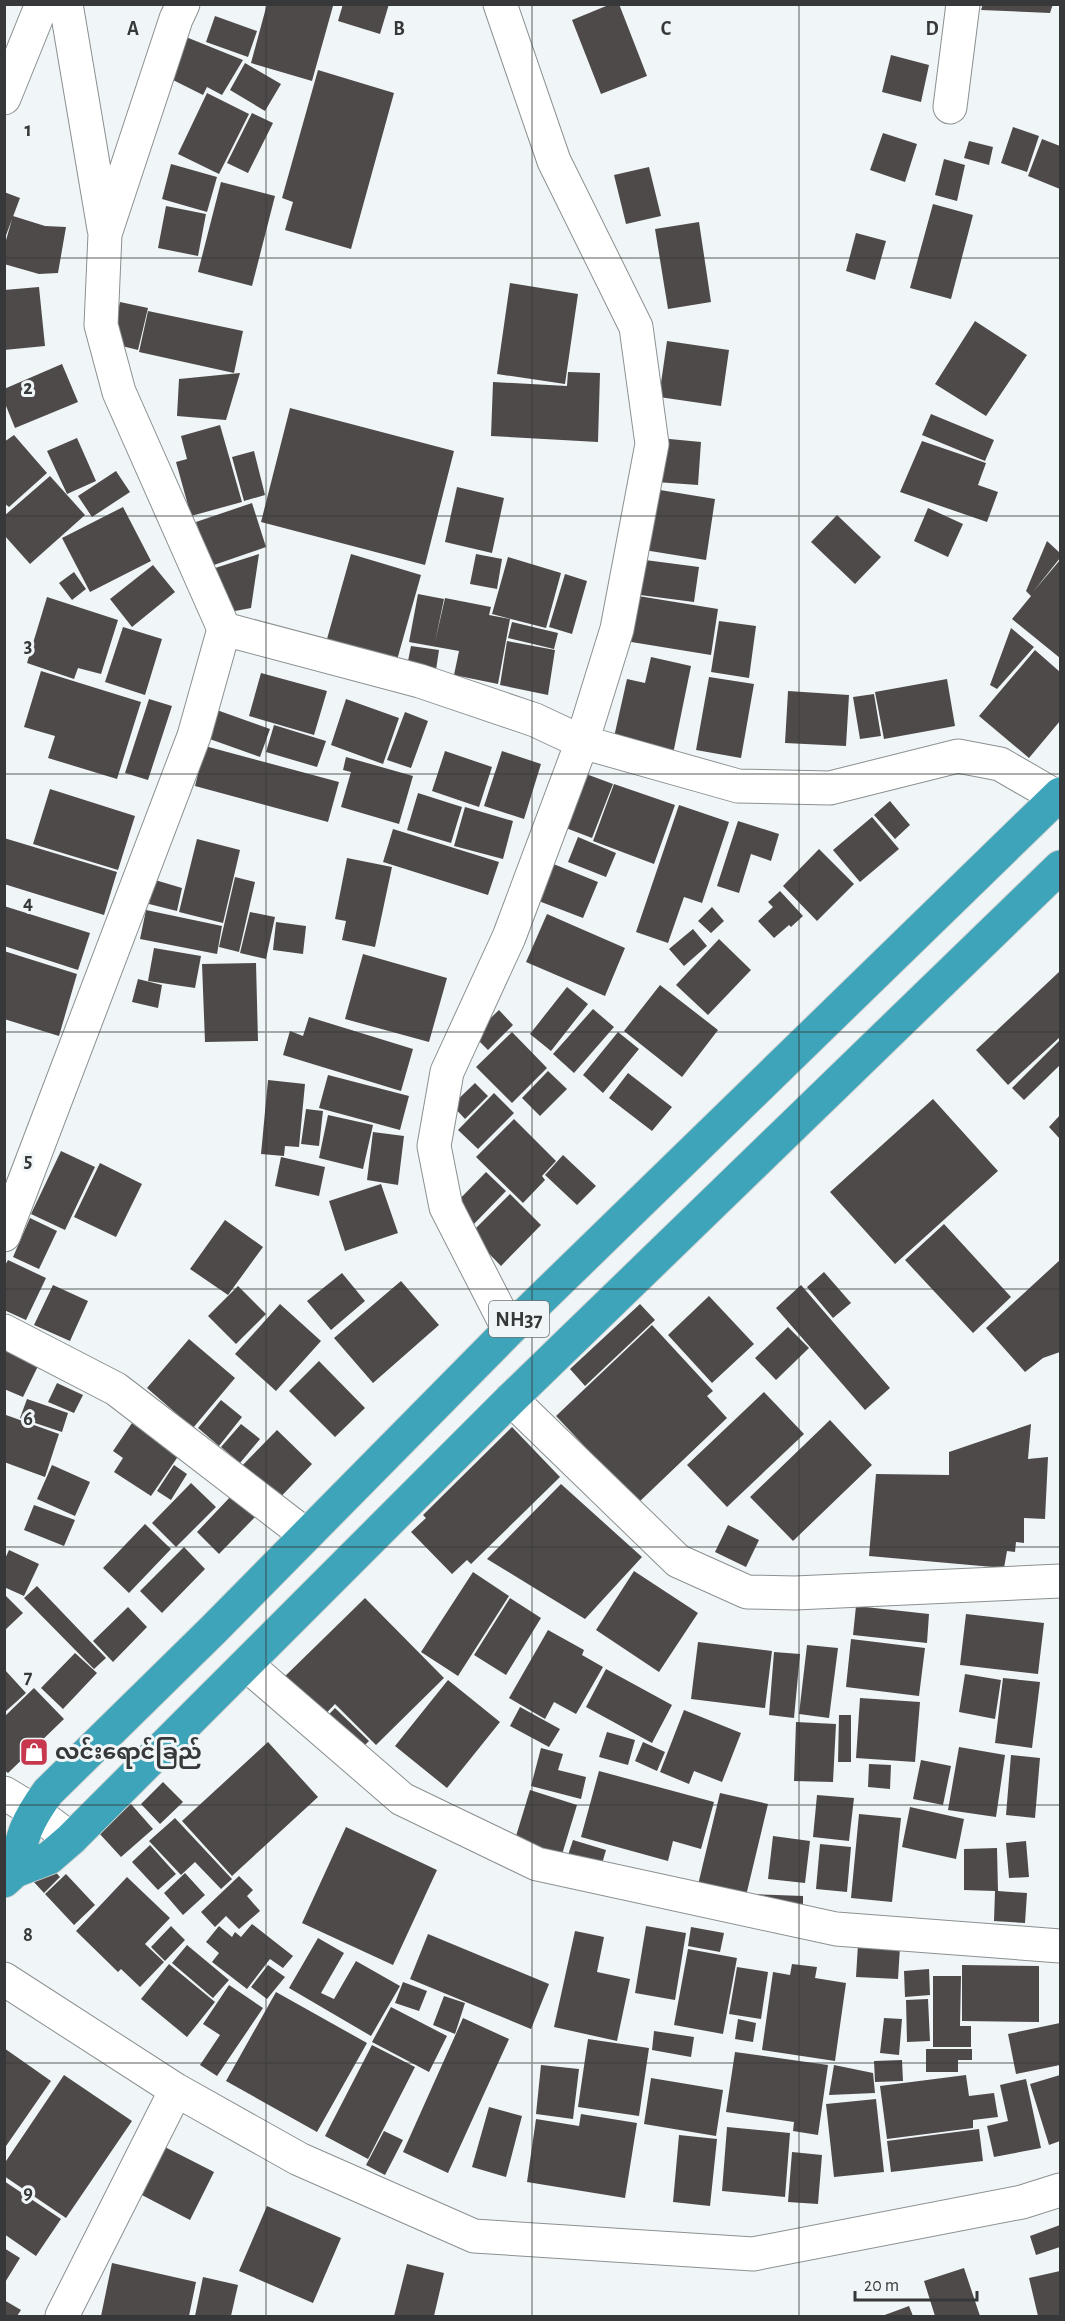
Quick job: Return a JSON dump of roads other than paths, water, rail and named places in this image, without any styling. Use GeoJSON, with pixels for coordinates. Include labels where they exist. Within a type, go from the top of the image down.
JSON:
{"type":"FeatureCollection","features":[{"type":"Feature","properties":{"kind":"highway","name":"NH37"},"geometry":{"type":"LineString","coordinates":[[10,1876],[23,1833],[34,1811],[48,1792],[509,1330],[1059,796]]}},
{"type":"Feature","properties":{"kind":"highway","name":"NH37"},"geometry":{"type":"LineString","coordinates":[[10,1876],[49,1858],[71,1839],[511,1399],[1060,867]]}},
{"type":"Feature","properties":{"kind":"street"},"geometry":{"type":"LineString","coordinates":[[4,98],[42,4]]}},
{"type":"Feature","properties":{"kind":"street"},"geometry":{"type":"LineString","coordinates":[[4,1235],[194,735],[224,629],[119,392],[100,325],[105,234],[66,4]]}},
{"type":"Feature","properties":{"kind":"street"},"geometry":{"type":"LineString","coordinates":[[105,234],[176,19],[183,4]]}},
{"type":"Feature","properties":{"kind":"street"},"geometry":{"type":"LineString","coordinates":[[500,4],[554,161],[636,327],[652,444],[617,629],[582,742],[509,937],[447,1072],[434,1146],[446,1207],[509,1330]]}},
{"type":"Feature","properties":{"kind":"street"},"geometry":{"type":"LineString","coordinates":[[950,106],[963,4]]}},
{"type":"Feature","properties":{"kind":"street"},"geometry":{"type":"LineString","coordinates":[[224,629],[420,681],[535,720],[582,742],[738,786],[830,788],[958,756],[1000,764],[1059,796]]}},
{"type":"Feature","properties":{"kind":"street"},"geometry":{"type":"LineString","coordinates":[[4,1331],[116,1389],[306,1535]]}},
{"type":"Feature","properties":{"kind":"street"},"geometry":{"type":"LineString","coordinates":[[511,1399],[678,1561],[747,1592],[795,1593],[1060,1581]]}},
{"type":"Feature","properties":{"kind":"street"},"geometry":{"type":"LineString","coordinates":[[247,1665],[402,1798],[537,1864],[836,1929],[1060,1946]]}},
{"type":"Feature","properties":{"kind":"street"},"geometry":{"type":"LineString","coordinates":[[4,1793],[34,1811],[71,1839]]}},
{"type":"Feature","properties":{"kind":"street"},"geometry":{"type":"LineString","coordinates":[[4,1979],[176,2090],[299,2159],[474,2236],[753,2254],[1022,2202],[1060,2190]]}},
{"type":"Feature","properties":{"kind":"street"},"geometry":{"type":"LineString","coordinates":[[62,2316],[176,2090]]}},
{"type":"Feature","properties":{"kind":"place","name":"လင်းရောင်ခြည်"},"geometry":{"type":"Point","coordinates":[34,1752]}}]}
